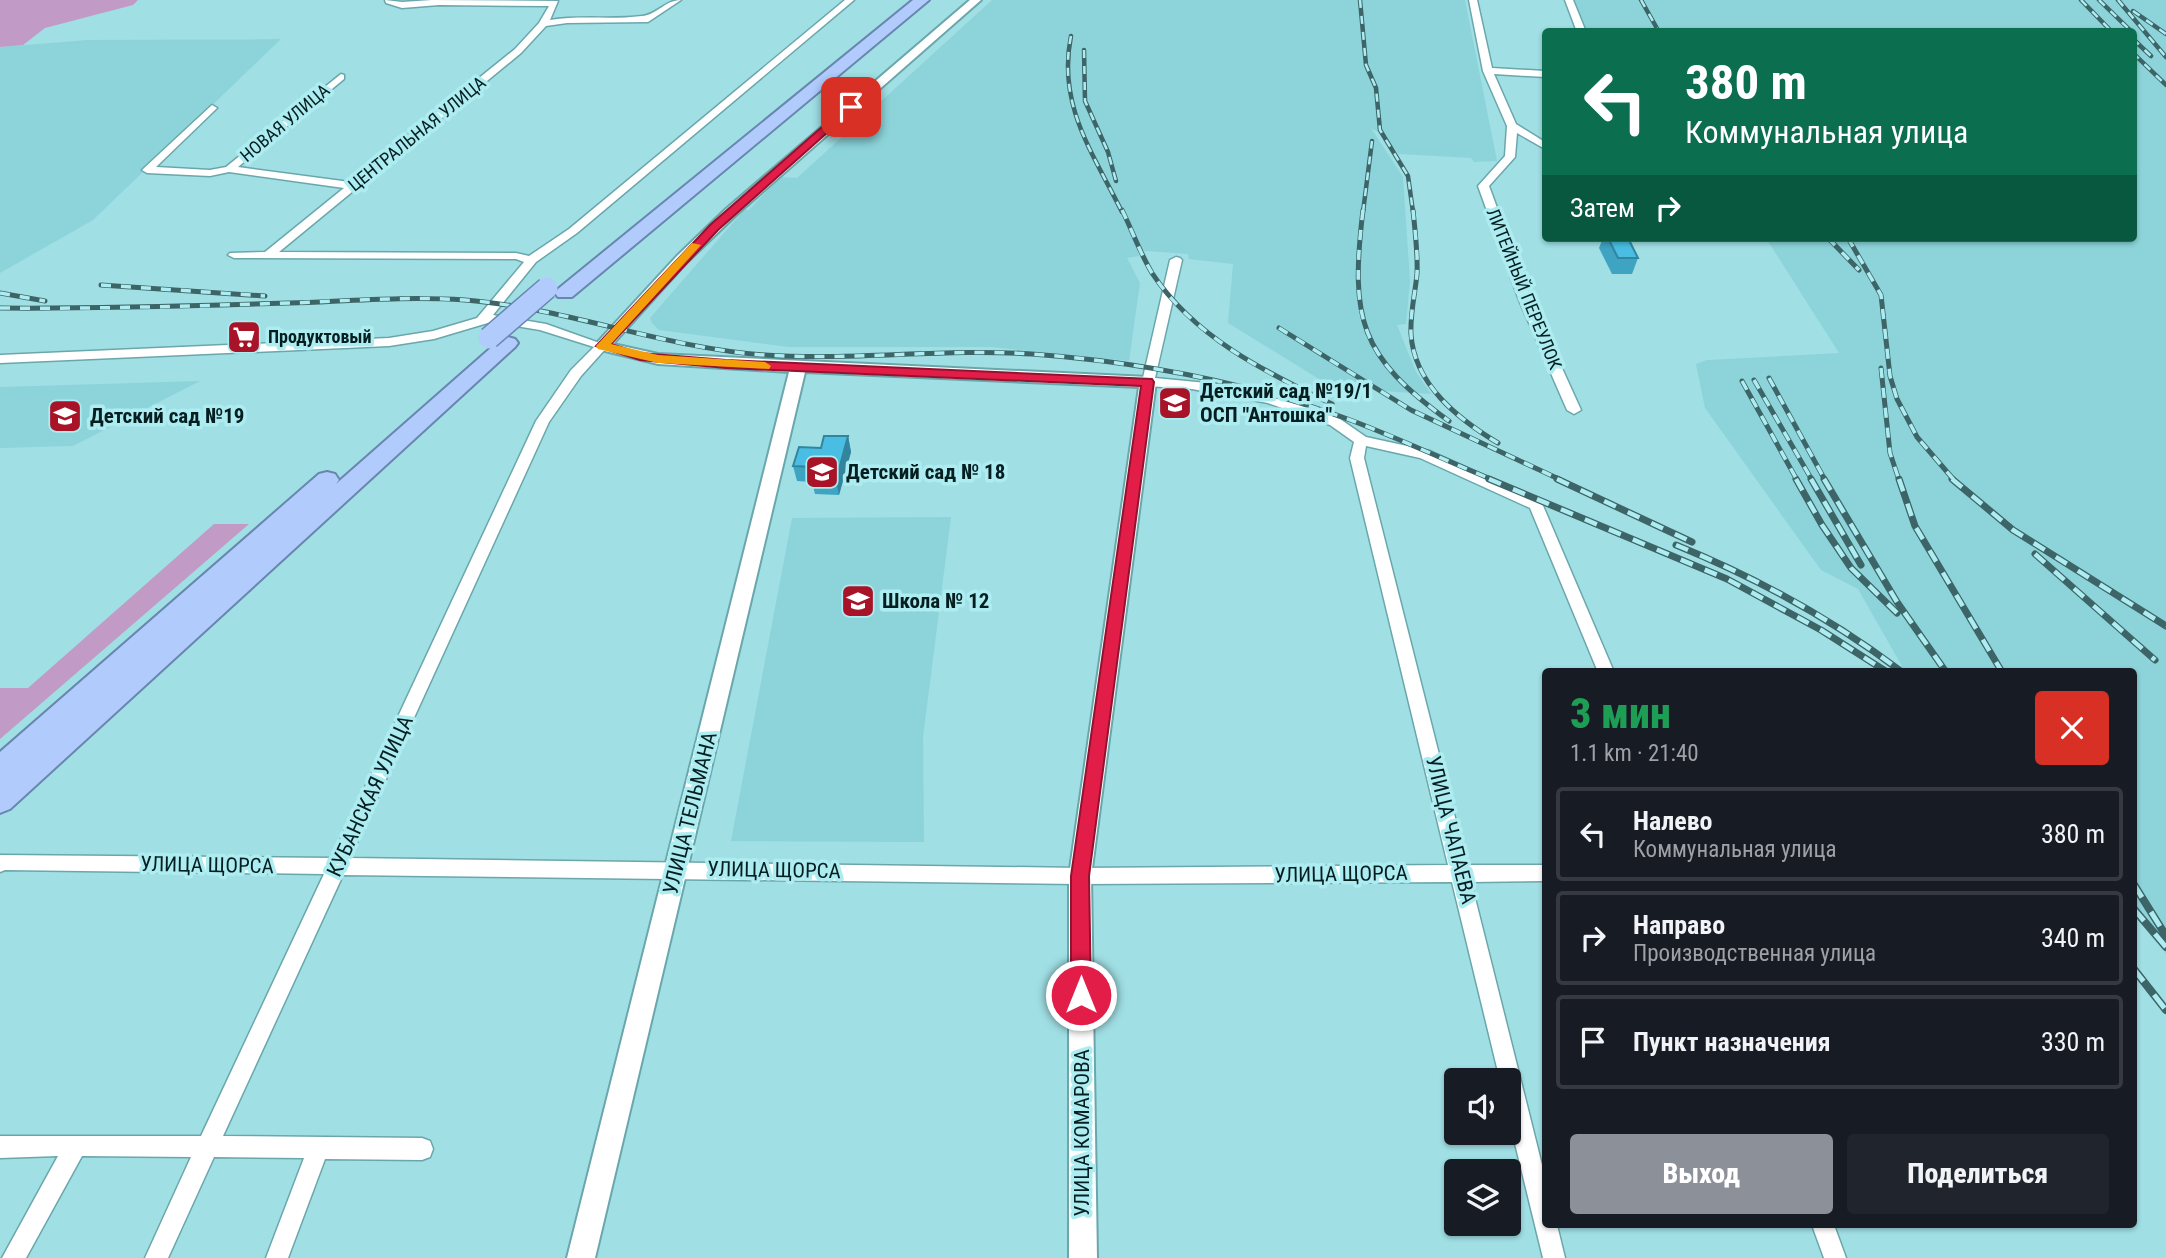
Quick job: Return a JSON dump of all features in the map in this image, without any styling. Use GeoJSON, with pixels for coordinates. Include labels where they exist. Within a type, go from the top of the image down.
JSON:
{"type":"FeatureCollection","features":[{"type":"Feature","properties":{"kind":"highway"},"geometry":{"type":"LineString","coordinates":[[556,291],[905,0]]}},
{"type":"Feature","properties":{"kind":"highway"},"geometry":{"type":"LineString","coordinates":[[0,770],[493,333],[556,291],[922,0]]}},
{"type":"Feature","properties":{"kind":"highway"},"geometry":{"type":"LineString","coordinates":[[0,800],[493,333]]}},
{"type":"Feature","properties":{"kind":"street","name":"ЦЕНТРАЛЬНАЯ УЛИЦА"},"geometry":{"type":"LineString","coordinates":[[268,255],[518,51],[543,24],[555,3],[439,2],[402,5],[390,0]]}},
{"type":"Feature","properties":{"kind":"street"},"geometry":{"type":"LineString","coordinates":[[543,24],[567,20],[648,19],[677,0]]}},
{"type":"Feature","properties":{"kind":"street"},"geometry":{"type":"LineString","coordinates":[[493,333],[503,292],[529,268],[531,260],[573,231],[849,0]]}},
{"type":"Feature","properties":{"kind":"street"},"geometry":{"type":"LineString","coordinates":[[602,346],[682,259],[731,212],[976,0]]}},
{"type":"Feature","properties":{"kind":"street"},"geometry":{"type":"LineString","coordinates":[[1473,0],[1488,71],[1512,126],[1542,144]]}},
{"type":"Feature","properties":{"kind":"street"},"geometry":{"type":"LineString","coordinates":[[1569,0],[1580,28]]}},
{"type":"Feature","properties":{"kind":"street"},"geometry":{"type":"LineString","coordinates":[[1488,71],[1542,74]]}},
{"type":"Feature","properties":{"kind":"street","name":"НОВАЯ УЛИЦА"},"geometry":{"type":"LineString","coordinates":[[229,169],[341,77]]}},
{"type":"Feature","properties":{"kind":"street"},"geometry":{"type":"LineString","coordinates":[[212,108],[147,170],[210,173],[229,169]]}},
{"type":"Feature","properties":{"kind":"street","name":"ЛИТЕЙНЫЙ ПЕРЕУЛОК"},"geometry":{"type":"LineString","coordinates":[[1512,126],[1510,157],[1483,186],[1525,300],[1574,410]]}},
{"type":"Feature","properties":{"kind":"street","name":"НОВАЯ УЛИЦА"},"geometry":{"type":"LineString","coordinates":[[229,169],[353,186]]}},
{"type":"Feature","properties":{"kind":"street"},"geometry":{"type":"LineString","coordinates":[[234,255],[516,256],[531,260]]}},
{"type":"Feature","properties":{"kind":"street"},"geometry":{"type":"LineString","coordinates":[[1148,382],[1176,260]]}},
{"type":"Feature","properties":{"kind":"street"},"geometry":{"type":"LineString","coordinates":[[493,333],[504,318],[658,359],[798,368],[1168,382],[1235,392],[1286,406],[1335,422],[1361,440],[1407,449],[1445,462],[1536,505],[1604,668]]}},
{"type":"Feature","properties":{"kind":"street"},"geometry":{"type":"LineString","coordinates":[[0,359],[389,342],[433,335],[493,333]]}},
{"type":"Feature","properties":{"kind":"street","name":"КУБАНСКАЯ УЛИЦА"},"geometry":{"type":"LineString","coordinates":[[156,1258],[543,421],[576,373],[602,346]]}},
{"type":"Feature","properties":{"kind":"street","name":"УЛИЦА ТЕЛЬМАНА"},"geometry":{"type":"LineString","coordinates":[[581,1258],[798,368]]}},
{"type":"Feature","properties":{"kind":"street","name":"УЛИЦА КОМАРОВА"},"geometry":{"type":"LineString","coordinates":[[1083,1258],[1080,876],[1148,382]]}},
{"type":"Feature","properties":{"kind":"street","name":"УЛИЦА ЧАПАЕВА"},"geometry":{"type":"LineString","coordinates":[[1361,440],[1357,458],[1462,873],[1542,1206]]}},
{"type":"Feature","properties":{"kind":"street","name":"УЛИЦА ЩОРСА"},"geometry":{"type":"LineString","coordinates":[[2,863],[677,869],[1080,876],[1542,873]]}},
{"type":"Feature","properties":{"kind":"street"},"geometry":{"type":"LineString","coordinates":[[13,1258],[76,1145]]}},
{"type":"Feature","properties":{"kind":"street"},"geometry":{"type":"LineString","coordinates":[[0,1147],[76,1145],[422,1149]]}},
{"type":"Feature","properties":{"kind":"street"},"geometry":{"type":"LineString","coordinates":[[278,1258],[320,1147]]}},
{"type":"Feature","properties":{"kind":"street","name":"УЛИЦА ЧАПАЕВА"},"geometry":{"type":"LineString","coordinates":[[1547,1228],[1554,1258]]}},
{"type":"Feature","properties":{"kind":"street"},"geometry":{"type":"LineString","coordinates":[[1824,1228],[1835,1258]]}},
{"type":"Feature","properties":{"kind":"shaded area"},"geometry":{"type":"Polygon","coordinates":[[[0,0],[138,0],[133,5],[45,28],[23,45],[0,47],[0,0]]]}},
{"type":"Feature","properties":{"kind":"shaded area"},"geometry":{"type":"Polygon","coordinates":[[[992,0],[1465,0],[1497,161],[1474,162],[1471,158],[1399,154],[1382,134],[1371,128],[1403,177],[1410,281],[1406,324],[1397,325],[1416,372],[1431,394],[1349,389],[1319,379],[1228,323],[1233,264],[1189,259],[1188,254],[1146,251],[1138,252],[1139,256],[1127,258],[1140,283],[1129,361],[991,347],[789,347],[659,330],[652,323],[650,318],[744,210],[749,210],[780,177],[797,178],[992,0]]]}},
{"type":"Feature","properties":{"kind":"shaded area"},"geometry":{"type":"Polygon","coordinates":[[[1566,0],[2166,0],[2166,954],[2137,914],[2137,668],[1900,668],[1902,666],[1858,589],[1821,570],[1705,408],[1696,364],[1707,360],[1839,353],[1769,242],[2137,242],[2137,28],[1579,28],[1566,0]]]}},
{"type":"Feature","properties":{"kind":"shaded area"},"geometry":{"type":"Polygon","coordinates":[[[281,39],[93,220],[0,273],[0,47],[88,40],[281,39]]]}},
{"type":"Feature","properties":{"kind":"shaded area","name":"Детский сад №19"},"geometry":{"type":"Polygon","coordinates":[[[200,381],[73,446],[0,448],[0,387],[200,381]]]}},
{"type":"Feature","properties":{"kind":"shaded area","name":"Детский сад №19/1 ОСП \"Антошка\""},"geometry":{"type":"Polygon","coordinates":[[[1162,393],[1190,396],[1188,413],[1159,411],[1162,393]]]}},
{"type":"Feature","properties":{"kind":"shaded area","name":"Школа № 12"},"geometry":{"type":"Polygon","coordinates":[[[951,517],[923,737],[924,842],[731,841],[792,518],[951,517]]]}},
{"type":"Feature","properties":{"kind":"shaded area"},"geometry":{"type":"Polygon","coordinates":[[[214,524],[249,524],[0,739],[0,688],[28,688],[214,524]]]}},
{"type":"Feature","properties":{"kind":"building"},"geometry":{"type":"Polygon","coordinates":[[[1610,242],[1630,242],[1638,258],[1618,258],[1610,242]]]}},
{"type":"Feature","properties":{"kind":"building"},"geometry":{"type":"Polygon","coordinates":[[[824,436],[848,436],[836,480],[811,479],[815,467],[793,466],[799,447],[821,448],[824,436]]]}},
{"type":"Feature","properties":{"kind":"railway"},"geometry":{"type":"LineString","coordinates":[[1360,0],[1366,65],[1376,88],[1380,130],[1408,176],[1413,212]]}},
{"type":"Feature","properties":{"kind":"railway"},"geometry":{"type":"LineString","coordinates":[[1641,0],[1657,28]]}},
{"type":"Feature","properties":{"kind":"railway"},"geometry":{"type":"LineString","coordinates":[[2081,0],[2108,28]]}},
{"type":"Feature","properties":{"kind":"railway"},"geometry":{"type":"LineString","coordinates":[[2099,0],[2128,28]]}},
{"type":"Feature","properties":{"kind":"railway"},"geometry":{"type":"LineString","coordinates":[[2118,0],[2166,57]]}},
{"type":"Feature","properties":{"kind":"railway"},"geometry":{"type":"LineString","coordinates":[[2133,11],[2166,34]]}},
{"type":"Feature","properties":{"kind":"railway"},"geometry":{"type":"LineString","coordinates":[[1071,36],[1068,61],[1073,106],[1089,149],[1122,212]]}},
{"type":"Feature","properties":{"kind":"railway"},"geometry":{"type":"LineString","coordinates":[[2137,43],[2151,56]]}},
{"type":"Feature","properties":{"kind":"railway"},"geometry":{"type":"LineString","coordinates":[[1084,50],[1085,101],[1108,152],[1116,181]]}},
{"type":"Feature","properties":{"kind":"railway"},"geometry":{"type":"LineString","coordinates":[[2137,57],[2166,85]]}},
{"type":"Feature","properties":{"kind":"railway"},"geometry":{"type":"LineString","coordinates":[[1363,212],[1372,141]]}},
{"type":"Feature","properties":{"kind":"railway"},"geometry":{"type":"LineString","coordinates":[[1122,210],[1152,273],[1188,316],[1233,351],[1332,404]]}},
{"type":"Feature","properties":{"kind":"railway"},"geometry":{"type":"LineString","coordinates":[[1363,210],[1358,280],[1367,332],[1396,376],[1449,421]]}},
{"type":"Feature","properties":{"kind":"railway"},"geometry":{"type":"LineString","coordinates":[[1413,210],[1417,274],[1411,334],[1420,369],[1429,384],[1454,411],[1498,443]]}},
{"type":"Feature","properties":{"kind":"railway"},"geometry":{"type":"LineString","coordinates":[[1832,242],[1859,270]]}},
{"type":"Feature","properties":{"kind":"railway"},"geometry":{"type":"LineString","coordinates":[[1850,242],[1881,295],[1890,376],[1897,399],[1917,437],[1954,480]]}},
{"type":"Feature","properties":{"kind":"railway"},"geometry":{"type":"LineString","coordinates":[[101,285],[265,296]]}},
{"type":"Feature","properties":{"kind":"railway"},"geometry":{"type":"LineString","coordinates":[[0,293],[45,301]]}},
{"type":"Feature","properties":{"kind":"railway"},"geometry":{"type":"LineString","coordinates":[[0,308],[145,307],[378,299],[465,300],[541,311],[689,345],[765,355],[832,357],[965,352],[1032,354],[1114,362],[1235,385],[1314,408],[1388,435],[1493,480]]}},
{"type":"Feature","properties":{"kind":"railway"},"geometry":{"type":"LineString","coordinates":[[1279,328],[1411,410],[1561,480]]}},
{"type":"Feature","properties":{"kind":"railway"},"geometry":{"type":"LineString","coordinates":[[1881,368],[1890,453],[1899,480]]}},
{"type":"Feature","properties":{"kind":"railway"},"geometry":{"type":"LineString","coordinates":[[1769,378],[1825,480]]}},
{"type":"Feature","properties":{"kind":"railway"},"geometry":{"type":"LineString","coordinates":[[1754,380],[1812,480]]}},
{"type":"Feature","properties":{"kind":"railway"},"geometry":{"type":"LineString","coordinates":[[1742,381],[1797,480]]}},
{"type":"Feature","properties":{"kind":"railway"},"geometry":{"type":"LineString","coordinates":[[1489,479],[1727,579],[1821,630],[1881,668]]}},
{"type":"Feature","properties":{"kind":"railway"},"geometry":{"type":"LineString","coordinates":[[1557,479],[1692,542]]}},
{"type":"Feature","properties":{"kind":"railway"},"geometry":{"type":"LineString","coordinates":[[1796,479],[1851,568],[1897,613]]}},
{"type":"Feature","properties":{"kind":"railway"},"geometry":{"type":"LineString","coordinates":[[1811,479],[1861,565]]}},
{"type":"Feature","properties":{"kind":"railway"},"geometry":{"type":"LineString","coordinates":[[1824,479],[1897,602],[1943,668]]}},
{"type":"Feature","properties":{"kind":"railway"},"geometry":{"type":"LineString","coordinates":[[1899,479],[1915,526],[2000,668]]}},
{"type":"Feature","properties":{"kind":"railway"},"geometry":{"type":"LineString","coordinates":[[1952,479],[2013,530],[2166,626]]}},
{"type":"Feature","properties":{"kind":"railway"},"geometry":{"type":"LineString","coordinates":[[1676,545],[1736,571],[1793,601],[1849,634],[1897,668]]}},
{"type":"Feature","properties":{"kind":"railway"},"geometry":{"type":"LineString","coordinates":[[2035,554],[2155,660]]}},
{"type":"Feature","properties":{"kind":"railway"},"geometry":{"type":"LineString","coordinates":[[2137,889],[2166,936]]}},
{"type":"Feature","properties":{"kind":"railway"},"geometry":{"type":"LineString","coordinates":[[2137,913],[2166,947]]}},
{"type":"Feature","properties":{"kind":"railway"},"geometry":{"type":"LineString","coordinates":[[2137,973],[2166,1010]]}},
{"type":"Feature","properties":{"kind":"slow traffic"},"geometry":{"type":"LineString","coordinates":[[696,245],[602,346],[658,359],[765,366]]}},
{"type":"Feature","properties":{"kind":"place","name":"Продуктовый"},"geometry":{"type":"Point","coordinates":[244,337]}},
{"type":"Feature","properties":{"kind":"place","name":"Детский сад №19/1 ОСП \"Антошка\""},"geometry":{"type":"Point","coordinates":[1175,403]}},
{"type":"Feature","properties":{"kind":"place","name":"Детский сад №19"},"geometry":{"type":"Point","coordinates":[65,416]}},
{"type":"Feature","properties":{"kind":"place","name":"Детский сад № 18"},"geometry":{"type":"Point","coordinates":[822,472]}},
{"type":"Feature","properties":{"kind":"place","name":"Школа № 12"},"geometry":{"type":"Point","coordinates":[858,601]}},
{"type":"Feature","properties":{"kind":"route"},"geometry":{"type":"LineString","coordinates":[[851,107],[714,227],[602,346],[658,359],[726,364],[1148,382],[1080,876],[1081,995]]}}]}
